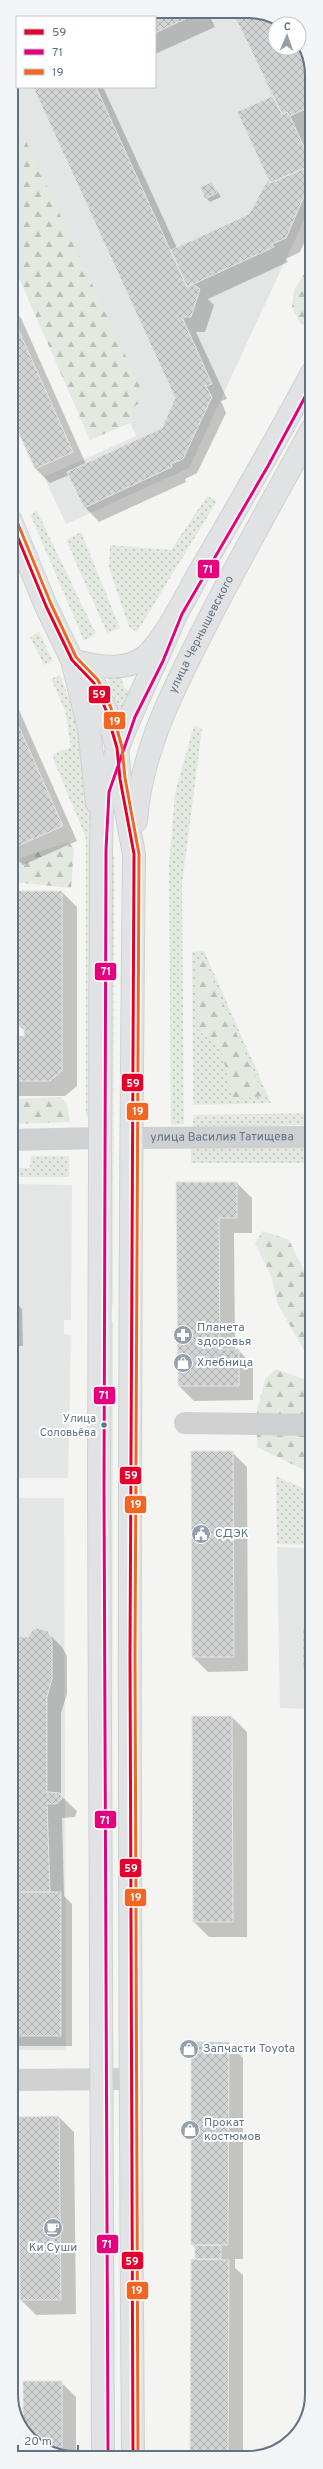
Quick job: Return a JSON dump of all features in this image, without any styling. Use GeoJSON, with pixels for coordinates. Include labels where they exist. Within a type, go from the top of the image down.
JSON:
{"type":"FeatureCollection","features":[{"type":"Feature","properties":{"kind":"main road"},"geometry":{"type":"LineString","coordinates":[[72,660],[96,666],[128,665],[142,659],[152,650],[177,612],[264,463],[305,386]]}},
{"type":"Feature","properties":{"kind":"main road","name":"улица Чернышевского"},"geometry":{"type":"LineString","coordinates":[[134,854],[138,793],[169,696],[226,585],[305,442]]}},
{"type":"Feature","properties":{"kind":"main road"},"geometry":{"type":"LineString","coordinates":[[18,538],[46,606],[72,660],[88,728],[101,850]]}},
{"type":"Feature","properties":{"kind":"main road"},"geometry":{"type":"LineString","coordinates":[[103,2451],[101,2080],[101,850],[104,791],[130,715],[158,659],[177,612]]}},
{"type":"Feature","properties":{"kind":"main road"},"geometry":{"type":"LineString","coordinates":[[72,660],[94,683],[106,710],[118,748],[120,779],[134,854],[128,1422],[133,2451]]}},
{"type":"Feature","properties":{"kind":"street","name":"улица Василия Татищева"},"geometry":{"type":"LineString","coordinates":[[132,1138],[305,1137]]}},
{"type":"Feature","properties":{"kind":"street"},"geometry":{"type":"LineString","coordinates":[[18,1140],[100,1138]]}},
{"type":"Feature","properties":{"kind":"street"},"geometry":{"type":"LineString","coordinates":[[185,1423],[305,1425]]}},
{"type":"Feature","properties":{"kind":"street"},"geometry":{"type":"LineString","coordinates":[[18,2080],[130,2079]]}},
{"type":"Feature","properties":{"kind":"shaded area"},"geometry":{"type":"Polygon","coordinates":[[[156,18],[255,18],[267,22],[267,56],[302,56],[304,64],[305,218],[189,468],[66,524],[44,477],[136,436],[18,168],[18,88],[156,88],[156,18]]]}},
{"type":"Feature","properties":{"kind":"shaded area"},"geometry":{"type":"Polygon","coordinates":[[[18,1184],[72,1185],[71,1320],[64,1320],[64,1334],[71,1335],[68,1478],[18,1478],[18,1184]]]}},
{"type":"Feature","properties":{"kind":"shaded area"},"geometry":{"type":"Polygon","coordinates":[[[18,1498],[64,1498],[66,2047],[64,2050],[18,2050],[18,1498]]]}},
{"type":"Feature","properties":{"kind":"shaded area"},"geometry":{"type":"Polygon","coordinates":[[[277,1547],[305,1548],[305,1709],[280,1708],[277,1547]]]}},
{"type":"Feature","properties":{"kind":"green space"},"geometry":{"type":"Polygon","coordinates":[[[18,124],[146,400],[130,408],[135,421],[90,440],[18,276],[18,124]]]}},
{"type":"Feature","properties":{"kind":"green space"},"geometry":{"type":"Polygon","coordinates":[[[305,272],[305,325],[301,324],[292,308],[294,290],[305,272]]]}},
{"type":"Feature","properties":{"kind":"green space"},"geometry":{"type":"Polygon","coordinates":[[[207,496],[217,501],[137,632],[129,627],[109,568],[110,545],[171,550],[207,496]]]}},
{"type":"Feature","properties":{"kind":"green space"},"geometry":{"type":"Polygon","coordinates":[[[36,509],[96,634],[84,641],[31,516],[36,509]]]}},
{"type":"Feature","properties":{"kind":"green space"},"geometry":{"type":"Polygon","coordinates":[[[81,532],[120,628],[107,633],[66,540],[81,532]]]}},
{"type":"Feature","properties":{"kind":"green space"},"geometry":{"type":"Polygon","coordinates":[[[39,632],[53,661],[44,665],[30,637],[39,632]]]}},
{"type":"Feature","properties":{"kind":"green space"},"geometry":{"type":"Polygon","coordinates":[[[60,675],[75,714],[93,812],[90,1115],[86,1117],[86,838],[54,761],[53,754],[71,747],[65,710],[51,679],[60,675]]]}},
{"type":"Feature","properties":{"kind":"green space"},"geometry":{"type":"Polygon","coordinates":[[[120,675],[124,687],[131,693],[120,715],[107,676],[120,675]]]}},
{"type":"Feature","properties":{"kind":"green space"},"geometry":{"type":"Polygon","coordinates":[[[194,725],[202,729],[182,884],[184,1124],[171,1125],[169,866],[175,793],[194,725]]]}},
{"type":"Feature","properties":{"kind":"green space"},"geometry":{"type":"Polygon","coordinates":[[[68,842],[74,849],[71,888],[18,882],[18,859],[68,842]]]}},
{"type":"Feature","properties":{"kind":"green space"},"geometry":{"type":"Polygon","coordinates":[[[112,853],[114,856],[113,1305],[107,1304],[112,853]]]}},
{"type":"Feature","properties":{"kind":"green space"},"geometry":{"type":"Polygon","coordinates":[[[204,951],[271,1103],[193,1105],[192,952],[204,951]]]}},
{"type":"Feature","properties":{"kind":"green space"},"geometry":{"type":"Polygon","coordinates":[[[199,959],[204,960],[264,1096],[233,1099],[221,1049],[198,1030],[197,964],[199,959]]]}},
{"type":"Feature","properties":{"kind":"green space"},"geometry":{"type":"Polygon","coordinates":[[[61,1097],[67,1104],[70,1122],[18,1124],[18,1099],[61,1097]]]}},
{"type":"Feature","properties":{"kind":"green space"},"geometry":{"type":"Polygon","coordinates":[[[305,1113],[305,1125],[193,1127],[193,1115],[305,1113]]]}},
{"type":"Feature","properties":{"kind":"green space"},"geometry":{"type":"Polygon","coordinates":[[[305,1146],[305,1163],[191,1163],[191,1147],[305,1146]]]}},
{"type":"Feature","properties":{"kind":"green space"},"geometry":{"type":"Polygon","coordinates":[[[31,1156],[69,1156],[69,1177],[18,1177],[18,1168],[30,1168],[31,1156]]]}},
{"type":"Feature","properties":{"kind":"green space"},"geometry":{"type":"Polygon","coordinates":[[[263,1231],[289,1240],[305,1272],[305,1352],[277,1303],[272,1278],[255,1243],[263,1231]]]}},
{"type":"Feature","properties":{"kind":"green space"},"geometry":{"type":"Polygon","coordinates":[[[107,1322],[113,1322],[112,2031],[107,2031],[107,1322]]]}},
{"type":"Feature","properties":{"kind":"green space"},"geometry":{"type":"Polygon","coordinates":[[[276,1369],[305,1379],[305,1422],[255,1418],[265,1379],[276,1369]]]}},
{"type":"Feature","properties":{"kind":"green space"},"geometry":{"type":"Polygon","coordinates":[[[257,1427],[305,1428],[305,1471],[257,1447],[257,1427]]]}},
{"type":"Feature","properties":{"kind":"green space"},"geometry":{"type":"Polygon","coordinates":[[[276,1476],[305,1489],[305,1545],[277,1544],[276,1476]]]}},
{"type":"Feature","properties":{"kind":"building"},"geometry":{"type":"Polygon","coordinates":[[[156,18],[187,18],[156,33],[156,18]]]}},
{"type":"Feature","properties":{"kind":"building"},"geometry":{"type":"Polygon","coordinates":[[[235,18],[255,18],[267,22],[267,56],[302,56],[305,72],[305,109],[290,116],[287,112],[282,114],[235,18]]]}},
{"type":"Feature","properties":{"kind":"building"},"geometry":{"type":"Polygon","coordinates":[[[33,88],[96,88],[187,287],[192,284],[200,289],[191,317],[182,317],[212,384],[206,386],[212,397],[183,459],[171,464],[172,467],[84,508],[67,472],[162,428],[175,398],[33,88]]]}},
{"type":"Feature","properties":{"kind":"building"},"geometry":{"type":"Polygon","coordinates":[[[272,96],[282,114],[287,112],[290,116],[305,149],[305,168],[270,183],[237,112],[272,96]]]}},
{"type":"Feature","properties":{"kind":"building"},"geometry":{"type":"Polygon","coordinates":[[[305,168],[305,194],[286,238],[272,244],[274,247],[187,287],[171,250],[249,214],[268,179],[270,183],[305,168]]]}},
{"type":"Feature","properties":{"kind":"building"},"geometry":{"type":"Polygon","coordinates":[[[212,182],[217,193],[205,199],[200,187],[212,182]]]}},
{"type":"Feature","properties":{"kind":"building"},"geometry":{"type":"Polygon","coordinates":[[[18,329],[73,452],[35,469],[18,431],[18,329]]]}},
{"type":"Feature","properties":{"kind":"building"},"geometry":{"type":"Polygon","coordinates":[[[18,725],[63,826],[18,846],[18,725]]]}},
{"type":"Feature","properties":{"kind":"building"},"geometry":{"type":"Polygon","coordinates":[[[18,891],[62,891],[62,1071],[50,1081],[18,1081],[18,1036],[24,1036],[24,1026],[18,1026],[18,891]]]}},
{"type":"Feature","properties":{"kind":"building"},"geometry":{"type":"Polygon","coordinates":[[[176,1182],[237,1182],[237,1218],[219,1218],[220,1349],[239,1349],[239,1386],[178,1386],[176,1182]]]}},
{"type":"Feature","properties":{"kind":"building"},"geometry":{"type":"Polygon","coordinates":[[[191,1451],[233,1451],[234,1657],[192,1657],[191,1451]]]}},
{"type":"Feature","properties":{"kind":"building"},"geometry":{"type":"Polygon","coordinates":[[[304,1564],[305,1564],[305,1605],[304,1564]]]}},
{"type":"Feature","properties":{"kind":"building"},"geometry":{"type":"Polygon","coordinates":[[[37,1628],[48,1631],[52,1641],[52,1679],[47,1697],[47,1792],[60,1793],[62,1799],[56,1804],[47,1804],[50,1892],[18,1892],[18,1637],[28,1637],[32,1631],[37,1628]]]}},
{"type":"Feature","properties":{"kind":"building"},"geometry":{"type":"Polygon","coordinates":[[[303,1628],[305,1628],[305,1670],[303,1670],[303,1628]]]}},
{"type":"Feature","properties":{"kind":"building"},"geometry":{"type":"Polygon","coordinates":[[[192,1716],[232,1716],[233,1922],[193,1922],[192,1716]]]}},
{"type":"Feature","properties":{"kind":"building"},"geometry":{"type":"Polygon","coordinates":[[[18,1892],[61,1892],[61,2036],[18,2036],[18,1892]]]}},
{"type":"Feature","properties":{"kind":"building"},"geometry":{"type":"Polygon","coordinates":[[[191,2042],[229,2042],[228,2245],[191,2245],[191,2042]]]}},
{"type":"Feature","properties":{"kind":"building"},"geometry":{"type":"Polygon","coordinates":[[[59,2116],[61,2300],[20,2300],[18,2117],[59,2116]]]}},
{"type":"Feature","properties":{"kind":"building"},"geometry":{"type":"Polygon","coordinates":[[[195,2245],[221,2245],[221,2259],[195,2259],[195,2245]]]}},
{"type":"Feature","properties":{"kind":"building"},"geometry":{"type":"Polygon","coordinates":[[[191,2259],[229,2260],[228,2451],[190,2451],[191,2259]]]}},
{"type":"Feature","properties":{"kind":"building"},"geometry":{"type":"Polygon","coordinates":[[[23,2381],[62,2381],[62,2449],[53,2447],[38,2437],[23,2418],[23,2381]]]}},
{"type":"Feature","properties":{"kind":"transit line","name":"71"},"geometry":{"type":"LineString","coordinates":[[108,2451],[104,1488],[106,850],[109,792],[135,717],[163,661],[182,614],[268,466],[305,397]]}},
{"type":"Feature","properties":{"kind":"transit line","name":"19"},"geometry":{"type":"LineString","coordinates":[[18,524],[51,604],[76,657],[98,680],[111,708],[122,747],[125,778],[139,854],[135,1655],[138,2451]]}},
{"type":"Feature","properties":{"kind":"transit line","name":"59"},"geometry":{"type":"LineString","coordinates":[[18,538],[46,606],[72,660],[94,683],[106,710],[117,748],[120,779],[134,854],[130,1655],[133,2451]]}},
{"type":"Feature","properties":{"kind":"place","name":"Планета здоровья"},"geometry":{"type":"Point","coordinates":[183,1335]}},
{"type":"Feature","properties":{"kind":"place","name":"Хлебница"},"geometry":{"type":"Point","coordinates":[183,1363]}},
{"type":"Feature","properties":{"kind":"place","name":"Улица Соловьёва"},"geometry":{"type":"Point","coordinates":[104,1425]}},
{"type":"Feature","properties":{"kind":"place","name":"СДЭК"},"geometry":{"type":"Point","coordinates":[201,1534]}},
{"type":"Feature","properties":{"kind":"place","name":"Запчасти Toyota"},"geometry":{"type":"Point","coordinates":[189,2049]}},
{"type":"Feature","properties":{"kind":"place","name":"Прокат костюмов"},"geometry":{"type":"Point","coordinates":[190,2130]}},
{"type":"Feature","properties":{"kind":"place","name":"Ки Суши"},"geometry":{"type":"Point","coordinates":[53,2228]}}]}
